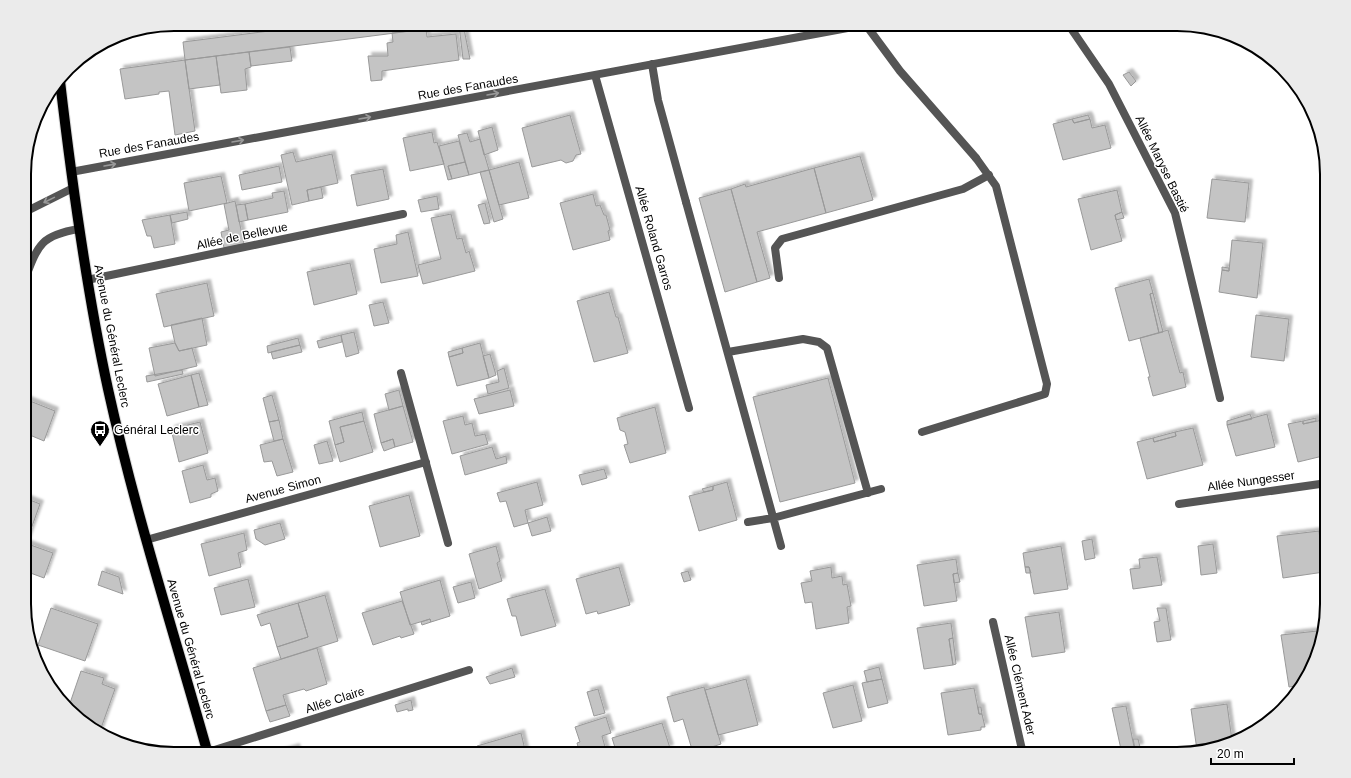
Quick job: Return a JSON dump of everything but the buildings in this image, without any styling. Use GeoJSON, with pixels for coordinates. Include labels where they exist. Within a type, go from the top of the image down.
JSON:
{"type":"FeatureCollection","features":[{"type":"Feature","properties":{"kind":"main road","name":"Avenue du Général Leclerc"},"geometry":{"type":"LineString","coordinates":[[61,87],[71,172],[87,280],[108,391],[146,540],[206,747]]}},
{"type":"Feature","properties":{"kind":"street","name":"Rue des Fanaudes"},"geometry":{"type":"LineString","coordinates":[[71,172],[829,31]]}},
{"type":"Feature","properties":{"kind":"street"},"geometry":{"type":"LineString","coordinates":[[872,31],[900,71],[976,158],[996,186],[1047,384],[1045,394],[922,432]]}},
{"type":"Feature","properties":{"kind":"street","name":"Allée Maryse Bastié"},"geometry":{"type":"LineString","coordinates":[[1073,31],[1109,84],[1175,213],[1220,398]]}},
{"type":"Feature","properties":{"kind":"street"},"geometry":{"type":"LineString","coordinates":[[652,64],[658,100],[781,546]]}},
{"type":"Feature","properties":{"kind":"street","name":"Allée Roland Garros"},"geometry":{"type":"LineString","coordinates":[[595,75],[689,408]]}},
{"type":"Feature","properties":{"kind":"street"},"geometry":{"type":"LineString","coordinates":[[779,278],[775,248],[782,239],[963,189],[989,175]]}},
{"type":"Feature","properties":{"kind":"street"},"geometry":{"type":"LineString","coordinates":[[31,209],[74,188]]}},
{"type":"Feature","properties":{"kind":"street","name":"Allée de Bellevue"},"geometry":{"type":"LineString","coordinates":[[87,280],[403,214]]}},
{"type":"Feature","properties":{"kind":"street"},"geometry":{"type":"LineString","coordinates":[[31,265],[35,256],[48,238],[62,232],[79,228]]}},
{"type":"Feature","properties":{"kind":"street"},"geometry":{"type":"LineString","coordinates":[[728,352],[803,339],[819,342],[827,348],[868,493]]}},
{"type":"Feature","properties":{"kind":"street"},"geometry":{"type":"LineString","coordinates":[[401,373],[448,543]]}},
{"type":"Feature","properties":{"kind":"street","name":"Avenue Simon"},"geometry":{"type":"LineString","coordinates":[[146,540],[426,462]]}},
{"type":"Feature","properties":{"kind":"street","name":"Allée Nungesser"},"geometry":{"type":"LineString","coordinates":[[1179,504],[1320,484]]}},
{"type":"Feature","properties":{"kind":"street"},"geometry":{"type":"LineString","coordinates":[[748,522],[773,518],[881,490]]}},
{"type":"Feature","properties":{"kind":"street","name":"Allée Clément Ader"},"geometry":{"type":"LineString","coordinates":[[993,622],[1021,747]]}},
{"type":"Feature","properties":{"kind":"street","name":"Allée Claire"},"geometry":{"type":"LineString","coordinates":[[227,747],[468,670]]}},
{"type":"Feature","properties":{"kind":"place","name":"Général Leclerc"},"geometry":{"type":"Point","coordinates":[100,447]}}]}
